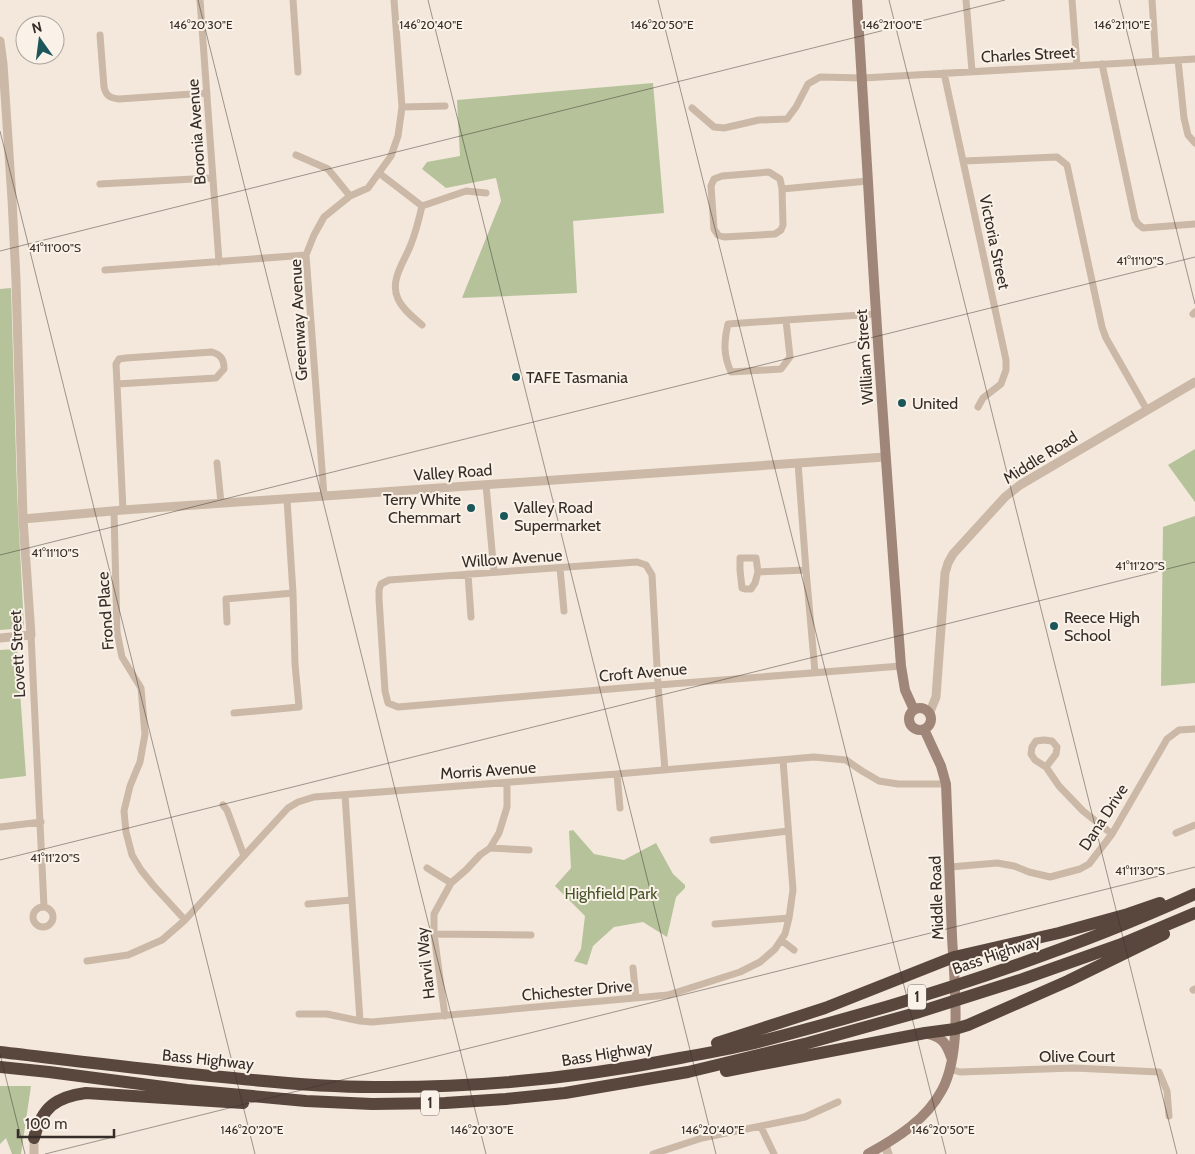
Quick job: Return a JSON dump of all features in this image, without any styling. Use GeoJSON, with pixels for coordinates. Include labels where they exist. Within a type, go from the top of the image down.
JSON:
{"type":"FeatureCollection","features":[{"type":"Feature","properties":{"kind":"highway"},"geometry":{"type":"LineString","coordinates":[[628,1068],[729,1040],[954,963],[974,953],[1128,914],[1195,890]]}},
{"type":"Feature","properties":{"kind":"highway","name":"Bass Highway"},"geometry":{"type":"LineString","coordinates":[[0,1052],[187,1074],[305,1085],[374,1087],[460,1086],[525,1081],[628,1068],[744,1046],[942,990],[1022,963],[1143,918],[1195,894]]}},
{"type":"Feature","properties":{"kind":"highway","name":"Bass Highway"},"geometry":{"type":"LineString","coordinates":[[0,1067],[187,1090],[306,1101],[372,1104],[445,1103],[565,1093],[688,1072],[808,1043],[916,1013],[1023,979],[1119,944],[1195,913]]}},
{"type":"Feature","properties":{"kind":"highway"},"geometry":{"type":"LineString","coordinates":[[565,1093],[670,1082],[925,1033],[955,1024],[968,1026],[1101,966],[1195,918]]}},
{"type":"Feature","properties":{"kind":"highway"},"geometry":{"type":"LineString","coordinates":[[34,1138],[38,1123],[47,1110],[56,1102],[65,1097],[86,1093],[239,1103],[306,1101]]}},
{"type":"Feature","properties":{"kind":"main road","name":"William Street"},"geometry":{"type":"LineString","coordinates":[[857,0],[885,457],[900,666],[905,690],[914,710]]}},
{"type":"Feature","properties":{"kind":"main road"},"geometry":{"type":"LineString","coordinates":[[924,709],[930,714],[929,726],[920,730],[914,728],[910,722],[910,715],[914,710],[924,709]]}},
{"type":"Feature","properties":{"kind":"main road","name":"Middle Road"},"geometry":{"type":"LineString","coordinates":[[868,1154],[887,1150],[924,1114],[943,1089],[952,1058],[955,1024],[954,963],[946,784],[941,766],[924,729]]}},
{"type":"Feature","properties":{"kind":"main road"},"geometry":{"type":"LineString","coordinates":[[952,938],[962,948],[974,953]]}},
{"type":"Feature","properties":{"kind":"main road"},"geometry":{"type":"LineString","coordinates":[[925,1033],[940,1037],[948,1046],[952,1058]]}},
{"type":"Feature","properties":{"kind":"street","name":"Boronia Avenue"},"geometry":{"type":"LineString","coordinates":[[200,0],[218,262]]}},
{"type":"Feature","properties":{"kind":"street"},"geometry":{"type":"LineString","coordinates":[[293,0],[298,72]]}},
{"type":"Feature","properties":{"kind":"street","name":"Greenway Avenue"},"geometry":{"type":"LineString","coordinates":[[324,496],[306,255],[314,235],[324,218],[350,196],[368,188],[392,156],[398,136],[402,107],[394,0]]}},
{"type":"Feature","properties":{"kind":"street"},"geometry":{"type":"LineString","coordinates":[[966,0],[972,71]]}},
{"type":"Feature","properties":{"kind":"street"},"geometry":{"type":"LineString","coordinates":[[1072,0],[1077,65]]}},
{"type":"Feature","properties":{"kind":"street"},"geometry":{"type":"LineString","coordinates":[[1152,0],[1156,61]]}},
{"type":"Feature","properties":{"kind":"street"},"geometry":{"type":"LineString","coordinates":[[100,35],[104,87],[106,94],[111,98],[207,93]]}},
{"type":"Feature","properties":{"kind":"street","name":"Lovett Street"},"geometry":{"type":"LineString","coordinates":[[0,41],[4,64],[13,217],[23,519],[31,635],[44,907]]}},
{"type":"Feature","properties":{"kind":"street","name":"Charles Street"},"geometry":{"type":"LineString","coordinates":[[692,108],[714,127],[724,128],[759,120],[787,120],[808,84],[820,78],[863,78],[1195,59]]}},
{"type":"Feature","properties":{"kind":"street"},"geometry":{"type":"LineString","coordinates":[[1178,60],[1184,118],[1188,135],[1195,143]]}},
{"type":"Feature","properties":{"kind":"street"},"geometry":{"type":"LineString","coordinates":[[1102,64],[1135,219],[1143,228],[1195,224]]}},
{"type":"Feature","properties":{"kind":"street","name":"Victoria Street"},"geometry":{"type":"LineString","coordinates":[[944,73],[1006,360],[1006,370],[1001,384],[983,398],[978,407]]}},
{"type":"Feature","properties":{"kind":"street"},"geometry":{"type":"LineString","coordinates":[[402,107],[445,106]]}},
{"type":"Feature","properties":{"kind":"street"},"geometry":{"type":"LineString","coordinates":[[296,155],[328,170],[350,196]]}},
{"type":"Feature","properties":{"kind":"street"},"geometry":{"type":"LineString","coordinates":[[964,162],[1058,157],[1067,165],[1102,327],[1106,338],[1147,410]]}},
{"type":"Feature","properties":{"kind":"street"},"geometry":{"type":"LineString","coordinates":[[380,172],[422,206]]}},
{"type":"Feature","properties":{"kind":"street"},"geometry":{"type":"LineString","coordinates":[[769,172],[780,179],[782,189],[783,225],[781,230],[775,234],[718,236],[714,229],[711,186],[714,178],[769,172]]}},
{"type":"Feature","properties":{"kind":"street"},"geometry":{"type":"LineString","coordinates":[[100,184],[212,178]]}},
{"type":"Feature","properties":{"kind":"street"},"geometry":{"type":"LineString","coordinates":[[782,189],[868,182]]}},
{"type":"Feature","properties":{"kind":"street"},"geometry":{"type":"LineString","coordinates":[[422,206],[466,191],[486,193]]}},
{"type":"Feature","properties":{"kind":"street"},"geometry":{"type":"LineString","coordinates":[[422,206],[411,245],[398,274],[395,289],[398,299],[404,308],[422,325]]}},
{"type":"Feature","properties":{"kind":"street"},"geometry":{"type":"LineString","coordinates":[[105,270],[306,255]]}},
{"type":"Feature","properties":{"kind":"street"},"geometry":{"type":"LineString","coordinates":[[786,320],[790,357],[781,369],[731,372],[726,362],[725,337],[728,324],[786,320],[876,314]]}},
{"type":"Feature","properties":{"kind":"street","name":"Frond Place"},"geometry":{"type":"LineString","coordinates":[[117,384],[216,378],[224,368],[224,362],[220,355],[212,352],[126,358],[120,359],[116,364],[119,511],[117,632],[122,657],[141,688],[145,734],[140,762],[130,786],[124,811],[126,832],[132,855],[141,870],[184,920]]}},
{"type":"Feature","properties":{"kind":"street","name":"Middle Road"},"geometry":{"type":"LineString","coordinates":[[930,714],[936,696],[938,678],[945,573],[952,554],[1005,497],[1020,485],[1195,382]]}},
{"type":"Feature","properties":{"kind":"street","name":"Valley Road"},"geometry":{"type":"LineString","coordinates":[[23,519],[885,457]]}},
{"type":"Feature","properties":{"kind":"street"},"geometry":{"type":"LineString","coordinates":[[217,462],[221,504]]}},
{"type":"Feature","properties":{"kind":"street"},"geometry":{"type":"LineString","coordinates":[[798,463],[815,672]]}},
{"type":"Feature","properties":{"kind":"street"},"geometry":{"type":"LineString","coordinates":[[486,485],[494,572]]}},
{"type":"Feature","properties":{"kind":"street"},"geometry":{"type":"LineString","coordinates":[[234,713],[299,707],[295,664],[288,499]]}},
{"type":"Feature","properties":{"kind":"street"},"geometry":{"type":"LineString","coordinates":[[740,558],[756,558],[758,572],[755,583],[751,588],[742,588],[740,558]]}},
{"type":"Feature","properties":{"kind":"street","name":"Willow Avenue"},"geometry":{"type":"LineString","coordinates":[[388,703],[385,691],[379,599],[381,584],[389,580],[494,572],[637,562],[646,565],[652,575],[658,684]]}},
{"type":"Feature","properties":{"kind":"street"},"geometry":{"type":"LineString","coordinates":[[560,568],[564,611]]}},
{"type":"Feature","properties":{"kind":"street"},"geometry":{"type":"LineString","coordinates":[[758,572],[806,570]]}},
{"type":"Feature","properties":{"kind":"street"},"geometry":{"type":"LineString","coordinates":[[468,574],[471,617]]}},
{"type":"Feature","properties":{"kind":"street"},"geometry":{"type":"LineString","coordinates":[[227,622],[226,599],[293,593]]}},
{"type":"Feature","properties":{"kind":"street"},"geometry":{"type":"LineString","coordinates":[[0,638],[31,635]]}},
{"type":"Feature","properties":{"kind":"street","name":"Croft Avenue"},"geometry":{"type":"LineString","coordinates":[[388,703],[398,707],[658,684],[900,666]]}},
{"type":"Feature","properties":{"kind":"street"},"geometry":{"type":"LineString","coordinates":[[658,684],[665,770]]}},
{"type":"Feature","properties":{"kind":"street","name":"Dana Drive"},"geometry":{"type":"LineString","coordinates":[[950,868],[997,863],[1014,866],[1050,878],[1080,869],[1089,864],[1112,834],[1166,739],[1179,730],[1195,729]]}},
{"type":"Feature","properties":{"kind":"street","name":"Morris Avenue"},"geometry":{"type":"LineString","coordinates":[[87,961],[128,955],[162,940],[184,920],[288,808],[298,802],[314,797],[814,757],[846,760],[862,772],[879,781],[898,784],[946,784]]}},
{"type":"Feature","properties":{"kind":"street","name":"Chichester Drive"},"geometry":{"type":"LineString","coordinates":[[300,1014],[327,1014],[372,1022],[668,995],[740,972],[760,962],[775,949],[785,934],[789,918],[792,890],[783,760]]}},
{"type":"Feature","properties":{"kind":"street"},"geometry":{"type":"LineString","coordinates":[[1046,767],[1059,786],[1083,811],[1112,834]]}},
{"type":"Feature","properties":{"kind":"street"},"geometry":{"type":"LineString","coordinates":[[617,774],[620,808]]}},
{"type":"Feature","properties":{"kind":"street","name":"Harvil Way"},"geometry":{"type":"LineString","coordinates":[[445,1016],[434,934],[434,914],[451,883],[490,848],[499,834],[507,807],[507,783]]}},
{"type":"Feature","properties":{"kind":"street"},"geometry":{"type":"LineString","coordinates":[[345,795],[360,1021]]}},
{"type":"Feature","properties":{"kind":"street"},"geometry":{"type":"LineString","coordinates":[[223,805],[244,856]]}},
{"type":"Feature","properties":{"kind":"street"},"geometry":{"type":"LineString","coordinates":[[0,827],[41,822]]}},
{"type":"Feature","properties":{"kind":"street"},"geometry":{"type":"LineString","coordinates":[[1176,833],[1195,825]]}},
{"type":"Feature","properties":{"kind":"street"},"geometry":{"type":"LineString","coordinates":[[713,840],[788,831]]}},
{"type":"Feature","properties":{"kind":"street"},"geometry":{"type":"LineString","coordinates":[[490,848],[529,850]]}},
{"type":"Feature","properties":{"kind":"street"},"geometry":{"type":"LineString","coordinates":[[427,868],[451,883]]}},
{"type":"Feature","properties":{"kind":"street"},"geometry":{"type":"LineString","coordinates":[[308,904],[351,900]]}},
{"type":"Feature","properties":{"kind":"street"},"geometry":{"type":"LineString","coordinates":[[715,924],[789,918]]}},
{"type":"Feature","properties":{"kind":"street"},"geometry":{"type":"LineString","coordinates":[[434,934],[531,935]]}},
{"type":"Feature","properties":{"kind":"street"},"geometry":{"type":"LineString","coordinates":[[781,940],[794,950]]}},
{"type":"Feature","properties":{"kind":"street"},"geometry":{"type":"LineString","coordinates":[[633,968],[636,998]]}},
{"type":"Feature","properties":{"kind":"street","name":"Olive Court"},"geometry":{"type":"LineString","coordinates":[[950,1069],[960,1072],[1074,1068],[1159,1072],[1167,1091],[1169,1116]]}},
{"type":"Feature","properties":{"kind":"street"},"geometry":{"type":"LineString","coordinates":[[653,1154],[702,1138],[805,1117],[838,1102]]}},
{"type":"Feature","properties":{"kind":"street"},"geometry":{"type":"LineString","coordinates":[[761,1127],[774,1154]]}},
{"type":"Feature","properties":{"kind":"street"},"geometry":{"type":"LineString","coordinates":[[34,1138],[34,1154]]}},
{"type":"Feature","properties":{"kind":"green space"},"geometry":{"type":"Polygon","coordinates":[[[653,83],[664,213],[573,221],[577,293],[462,298],[501,201],[496,178],[446,188],[422,169],[427,162],[460,156],[457,100],[653,83]]]}},
{"type":"Feature","properties":{"kind":"green space"},"geometry":{"type":"Polygon","coordinates":[[[11,288],[17,491],[24,628],[0,630],[0,289],[11,288]]]}},
{"type":"Feature","properties":{"kind":"green space"},"geometry":{"type":"Polygon","coordinates":[[[1195,449],[1195,502],[1168,465],[1195,449]]]}},
{"type":"Feature","properties":{"kind":"green space"},"geometry":{"type":"Polygon","coordinates":[[[1195,516],[1195,683],[1161,686],[1163,527],[1195,516]]]}},
{"type":"Feature","properties":{"kind":"green space"},"geometry":{"type":"Polygon","coordinates":[[[17,649],[26,776],[0,779],[0,650],[17,649]]]}},
{"type":"Feature","properties":{"kind":"green space","name":"Highfield Park"},"geometry":{"type":"Polygon","coordinates":[[[573,830],[594,854],[624,860],[656,843],[673,874],[685,885],[685,888],[676,897],[667,937],[643,922],[614,927],[593,946],[587,965],[574,961],[581,949],[585,916],[555,886],[571,868],[569,831],[573,830]]]}},
{"type":"Feature","properties":{"kind":"green space"},"geometry":{"type":"Polygon","coordinates":[[[0,1086],[31,1086],[21,1154],[12,1154],[6,1138],[0,1144],[0,1086]]]}},
{"type":"Feature","properties":{"kind":"place","name":"TAFE Tasmania"},"geometry":{"type":"Point","coordinates":[516,377]}},
{"type":"Feature","properties":{"kind":"place","name":"United"},"geometry":{"type":"Point","coordinates":[902,403]}},
{"type":"Feature","properties":{"kind":"place","name":"Terry White Chemmart"},"geometry":{"type":"Point","coordinates":[471,508]}},
{"type":"Feature","properties":{"kind":"place","name":"Valley Road Supermarket"},"geometry":{"type":"Point","coordinates":[504,516]}},
{"type":"Feature","properties":{"kind":"place","name":"Reece High School"},"geometry":{"type":"Point","coordinates":[1054,626]}}]}
